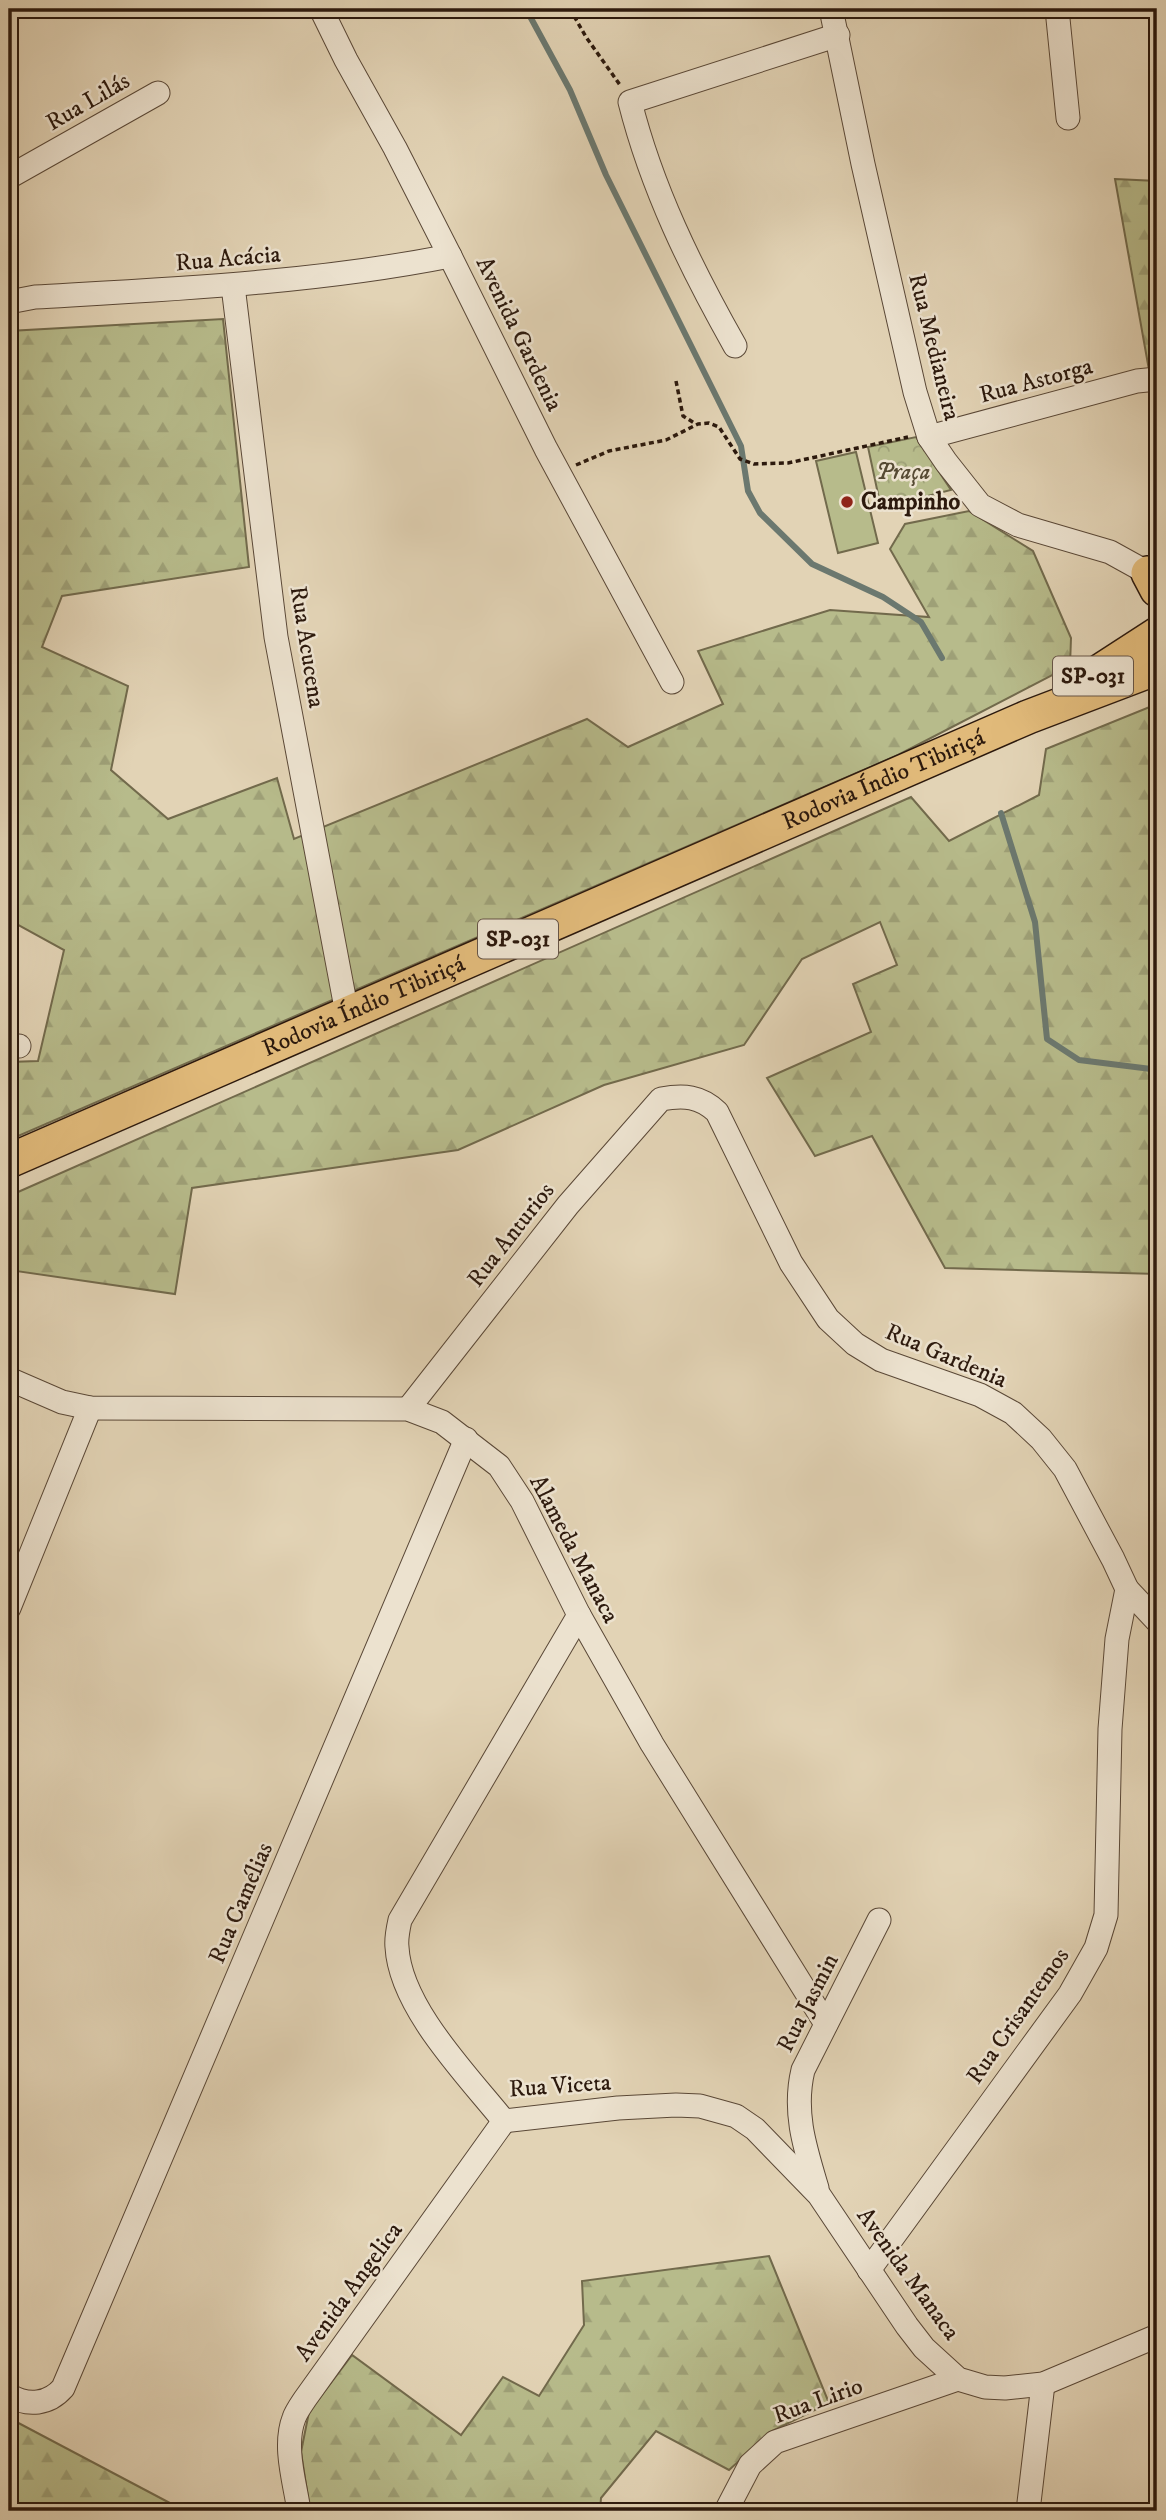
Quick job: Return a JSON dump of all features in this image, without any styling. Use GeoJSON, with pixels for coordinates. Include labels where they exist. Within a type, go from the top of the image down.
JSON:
{"type":"FeatureCollection","features":[{"type":"Feature","properties":{"kind":"highway","name":"Rodovia Índio Tibiriçá"},"geometry":{"type":"LineString","coordinates":[[9,1161],[1028,717],[1155,640]]}},
{"type":"Feature","properties":{"kind":"street","name":"Avenida Gardenia"},"geometry":{"type":"LineString","coordinates":[[321,9],[395,148],[559,472],[672,682]]}},
{"type":"Feature","properties":{"kind":"street","name":"Rua Medianeira"},"geometry":{"type":"LineString","coordinates":[[831,9],[863,164],[915,392],[928,435],[981,505],[1018,525],[1110,552],[1154,580]]}},
{"type":"Feature","properties":{"kind":"street"},"geometry":{"type":"LineString","coordinates":[[1057,9],[1068,118]]}},
{"type":"Feature","properties":{"kind":"street"},"geometry":{"type":"LineString","coordinates":[[735,346],[697,279],[661,197],[630,102],[838,35]]}},
{"type":"Feature","properties":{"kind":"street","name":"Rua Lilás"},"geometry":{"type":"LineString","coordinates":[[9,177],[158,93]]}},
{"type":"Feature","properties":{"kind":"street","name":"Rua Acácia"},"geometry":{"type":"LineString","coordinates":[[9,302],[34,298],[233,286],[388,268],[450,256]]}},
{"type":"Feature","properties":{"kind":"street","name":"Rua Acucena"},"geometry":{"type":"LineString","coordinates":[[233,286],[276,638],[347,1013]]}},
{"type":"Feature","properties":{"kind":"street","name":"Rua Astorga"},"geometry":{"type":"LineString","coordinates":[[928,435],[1137,381],[1157,379]]}},
{"type":"Feature","properties":{"kind":"street","name":"Rua Gardenia"},"geometry":{"type":"LineString","coordinates":[[662,1098],[679,1095],[692,1097],[706,1102],[717,1112],[791,1264],[828,1319],[855,1344],[881,1360],[980,1395],[1013,1413],[1041,1439],[1065,1469],[1126,1589]]}},
{"type":"Feature","properties":{"kind":"street","name":"Rua Anturios"},"geometry":{"type":"LineString","coordinates":[[408,1409],[568,1205],[662,1098]]}},
{"type":"Feature","properties":{"kind":"street","name":"Alameda Manaca"},"geometry":{"type":"LineString","coordinates":[[9,1379],[62,1402],[90,1408],[408,1409],[442,1422],[466,1439],[499,1466],[522,1501],[579,1615],[652,1744],[825,2024]]}},
{"type":"Feature","properties":{"kind":"street"},"geometry":{"type":"LineString","coordinates":[[9,1608],[90,1408]]}},
{"type":"Feature","properties":{"kind":"street","name":"Rua Camélias"},"geometry":{"type":"LineString","coordinates":[[9,2395],[29,2402],[43,2402],[55,2398],[63,2388],[466,1439]]}},
{"type":"Feature","properties":{"kind":"street"},"geometry":{"type":"LineString","coordinates":[[1126,1589],[1157,1621]]}},
{"type":"Feature","properties":{"kind":"street","name":"Rua Crisantemos"},"geometry":{"type":"LineString","coordinates":[[869,2270],[1070,1994],[1096,1948],[1105,1915],[1110,1729],[1117,1639],[1126,1589]]}},
{"type":"Feature","properties":{"kind":"street","name":"Rua Viceta"},"geometry":{"type":"LineString","coordinates":[[579,1615],[400,1920],[396,1945],[398,1961],[408,1989],[418,2008],[504,2121],[618,2108],[676,2105],[709,2108],[736,2116],[755,2129],[819,2194]]}},
{"type":"Feature","properties":{"kind":"street","name":"Rua Jasmin"},"geometry":{"type":"LineString","coordinates":[[819,2194],[799,2126],[798,2101],[803,2070],[879,1920]]}},
{"type":"Feature","properties":{"kind":"street","name":"Avenida Angelica"},"geometry":{"type":"LineString","coordinates":[[299,2511],[290,2436],[294,2418],[504,2121]]}},
{"type":"Feature","properties":{"kind":"street","name":"Avenida Manaca"},"geometry":{"type":"LineString","coordinates":[[819,2194],[924,2348],[958,2379],[1005,2388],[1043,2384],[1157,2336]]}},
{"type":"Feature","properties":{"kind":"street","name":"Rua Lirio"},"geometry":{"type":"LineString","coordinates":[[726,2511],[750,2465],[775,2442],[958,2379]]}},
{"type":"Feature","properties":{"kind":"street"},"geometry":{"type":"LineString","coordinates":[[1028,2511],[1043,2384]]}},
{"type":"Feature","properties":{"kind":"path"},"geometry":{"type":"LineString","coordinates":[[570,9],[630,102]]}},
{"type":"Feature","properties":{"kind":"path"},"geometry":{"type":"LineString","coordinates":[[676,381],[683,416],[692,423],[709,423],[719,427],[740,459],[745,462],[769,465],[788,463],[928,435]]}},
{"type":"Feature","properties":{"kind":"path"},"geometry":{"type":"LineString","coordinates":[[559,472],[609,451],[678,436],[698,424]]}},
{"type":"Feature","properties":{"kind":"green space"},"geometry":{"type":"Polygon","coordinates":[[[1115,179],[1157,181],[1157,368],[1149,370],[1115,179]]]}},
{"type":"Feature","properties":{"kind":"green space"},"geometry":{"type":"Polygon","coordinates":[[[223,319],[249,567],[62,596],[42,647],[128,686],[111,770],[168,819],[277,778],[294,839],[587,719],[628,747],[723,704],[698,651],[830,610],[929,617],[890,549],[905,524],[969,511],[1033,551],[1071,638],[1070,666],[898,755],[9,1140],[9,1062],[38,1061],[64,950],[9,920],[9,331],[223,319]]]}},
{"type":"Feature","properties":{"kind":"green space","name":"Praça"},"geometry":{"type":"Polygon","coordinates":[[[916,437],[951,490],[881,508],[868,447],[916,437]]]}},
{"type":"Feature","properties":{"kind":"green space","name":"Campinho"},"geometry":{"type":"Polygon","coordinates":[[[856,452],[878,543],[838,553],[816,461],[856,452]]]}},
{"type":"Feature","properties":{"kind":"green space"},"geometry":{"type":"Polygon","coordinates":[[[1157,704],[1157,1274],[945,1268],[872,1136],[815,1156],[767,1078],[871,1032],[853,984],[897,965],[880,922],[802,959],[744,1045],[604,1085],[458,1150],[192,1188],[175,1294],[9,1270],[9,1196],[911,797],[949,841],[1039,795],[1046,749],[1157,704]]]}},
{"type":"Feature","properties":{"kind":"green space"},"geometry":{"type":"Polygon","coordinates":[[[769,2256],[829,2403],[772,2431],[729,2470],[656,2431],[601,2498],[600,2511],[310,2511],[301,2452],[309,2412],[352,2355],[461,2435],[503,2377],[539,2396],[584,2325],[582,2281],[769,2256]]]}},
{"type":"Feature","properties":{"kind":"green space"},"geometry":{"type":"Polygon","coordinates":[[[9,2418],[185,2511],[9,2511],[9,2418]]]}},
{"type":"Feature","properties":{"kind":"waterway"},"geometry":{"type":"LineString","coordinates":[[526,9],[570,90],[606,175],[741,446],[748,491],[760,513],[812,564],[883,597],[921,622],[942,658]]}},
{"type":"Feature","properties":{"kind":"waterway"},"geometry":{"type":"LineString","coordinates":[[1001,813],[1035,922],[1047,1039],[1079,1060],[1151,1069],[1157,1074]]}},
{"type":"Feature","properties":{"kind":"place","name":"Campinho"},"geometry":{"type":"Point","coordinates":[847,502]}}]}
